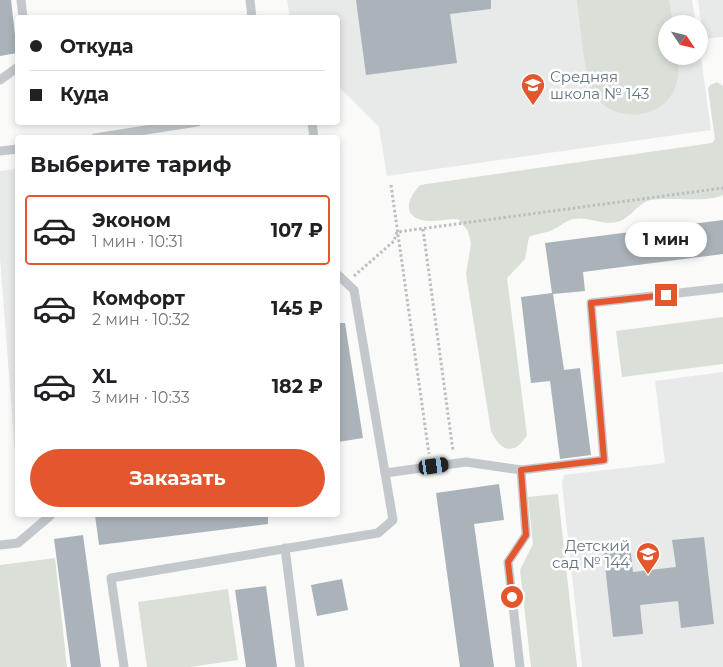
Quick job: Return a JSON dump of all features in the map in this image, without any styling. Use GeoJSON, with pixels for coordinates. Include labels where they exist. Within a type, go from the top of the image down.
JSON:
{"type":"FeatureCollection","features":[{"type":"Feature","properties":{"kind":"lane"},"geometry":{"type":"LineString","coordinates":[[21,0],[23,15]]}},
{"type":"Feature","properties":{"kind":"lane"},"geometry":{"type":"LineString","coordinates":[[250,0],[252,15]]}},
{"type":"Feature","properties":{"kind":"lane"},"geometry":{"type":"LineString","coordinates":[[0,80],[15,69]]}},
{"type":"Feature","properties":{"kind":"lane"},"geometry":{"type":"LineString","coordinates":[[114,135],[178,125]]}},
{"type":"Feature","properties":{"kind":"lane"},"geometry":{"type":"LineString","coordinates":[[0,152],[15,150]]}},
{"type":"Feature","properties":{"kind":"lane"},"geometry":{"type":"LineString","coordinates":[[124,667],[111,578],[378,533],[393,520],[354,290],[340,277]]}},
{"type":"Feature","properties":{"kind":"lane"},"geometry":{"type":"LineString","coordinates":[[385,473],[466,462],[521,470],[604,460],[591,303],[723,288]]}},
{"type":"Feature","properties":{"kind":"lane"},"geometry":{"type":"LineString","coordinates":[[520,667],[508,562],[526,535],[521,470]]}},
{"type":"Feature","properties":{"kind":"lane"},"geometry":{"type":"LineString","coordinates":[[0,545],[18,543],[50,517]]}},
{"type":"Feature","properties":{"kind":"lane"},"geometry":{"type":"LineString","coordinates":[[285,548],[300,667]]}},
{"type":"Feature","properties":{"kind":"path"},"geometry":{"type":"LineString","coordinates":[[391,185],[429,454]]}},
{"type":"Feature","properties":{"kind":"path"},"geometry":{"type":"LineString","coordinates":[[398,232],[723,188]]}},
{"type":"Feature","properties":{"kind":"path"},"geometry":{"type":"LineString","coordinates":[[423,229],[453,451]]}},
{"type":"Feature","properties":{"kind":"path"},"geometry":{"type":"LineString","coordinates":[[346,283],[394,241],[398,232]]}},
{"type":"Feature","properties":{"kind":"shaded area","name":"Средняя школа № 143"},"geometry":{"type":"Polygon","coordinates":[[[287,0],[692,0],[694,15],[658,15],[658,65],[702,65],[711,130],[387,176],[379,127],[340,88],[340,15],[290,15],[287,0]]]}},
{"type":"Feature","properties":{"kind":"shaded area"},"geometry":{"type":"Polygon","coordinates":[[[577,0],[669,0],[672,15],[658,15],[658,65],[678,65],[677,82],[670,97],[653,110],[643,114],[632,115],[621,113],[601,103],[591,86],[581,35],[577,0]]]}},
{"type":"Feature","properties":{"kind":"shaded area"},"geometry":{"type":"Polygon","coordinates":[[[698,0],[723,0],[723,37],[708,38],[708,15],[700,15],[698,0]]]}},
{"type":"Feature","properties":{"kind":"shaded area"},"geometry":{"type":"Polygon","coordinates":[[[717,82],[723,86],[723,195],[708,199],[651,200],[614,223],[581,218],[529,237],[525,259],[507,278],[527,435],[518,446],[508,449],[504,447],[499,444],[491,431],[466,274],[471,244],[468,231],[458,219],[430,221],[415,217],[409,209],[410,199],[420,185],[712,143],[715,139],[708,89],[710,85],[717,82]]]}},
{"type":"Feature","properties":{"kind":"shaded area"},"geometry":{"type":"Polygon","coordinates":[[[15,169],[15,454],[0,258],[0,171],[15,169]]]}},
{"type":"Feature","properties":{"kind":"shaded area"},"geometry":{"type":"Polygon","coordinates":[[[723,317],[723,364],[622,377],[616,331],[723,317]]]}},
{"type":"Feature","properties":{"kind":"shaded area","name":"Детский сад № 144"},"geometry":{"type":"Polygon","coordinates":[[[723,372],[723,667],[582,667],[562,484],[564,475],[665,463],[655,381],[723,372]]]}},
{"type":"Feature","properties":{"kind":"shaded area"},"geometry":{"type":"Polygon","coordinates":[[[558,494],[577,667],[531,667],[520,570],[533,544],[528,497],[558,494]]]}},
{"type":"Feature","properties":{"kind":"shaded area"},"geometry":{"type":"Polygon","coordinates":[[[55,558],[67,667],[0,667],[0,565],[55,558]]]}},
{"type":"Feature","properties":{"kind":"shaded area"},"geometry":{"type":"Polygon","coordinates":[[[228,589],[238,660],[190,667],[147,667],[138,602],[228,589]]]}},
{"type":"Feature","properties":{"kind":"building"},"geometry":{"type":"Polygon","coordinates":[[[0,0],[11,0],[15,53],[0,56],[0,0]]]}},
{"type":"Feature","properties":{"kind":"building"},"geometry":{"type":"Polygon","coordinates":[[[356,0],[491,0],[491,9],[450,14],[457,63],[366,75],[356,0]]]}},
{"type":"Feature","properties":{"kind":"building"},"geometry":{"type":"Polygon","coordinates":[[[723,220],[723,254],[583,272],[585,291],[553,294],[564,370],[580,368],[591,455],[560,459],[550,381],[531,383],[521,297],[552,293],[545,243],[723,220]]]}},
{"type":"Feature","properties":{"kind":"building"},"geometry":{"type":"Polygon","coordinates":[[[340,323],[345,323],[363,438],[340,442],[340,323]]]}},
{"type":"Feature","properties":{"kind":"building"},"geometry":{"type":"Polygon","coordinates":[[[499,484],[504,520],[474,524],[494,667],[460,667],[436,493],[499,484]]]}},
{"type":"Feature","properties":{"kind":"building"},"geometry":{"type":"Polygon","coordinates":[[[95,517],[268,517],[268,524],[99,545],[95,517]]]}},
{"type":"Feature","properties":{"kind":"building"},"geometry":{"type":"Polygon","coordinates":[[[83,535],[101,667],[71,667],[54,539],[83,535]]]}},
{"type":"Feature","properties":{"kind":"building"},"geometry":{"type":"Polygon","coordinates":[[[704,537],[714,624],[681,628],[678,601],[640,605],[643,634],[613,637],[603,548],[630,545],[633,572],[676,567],[672,540],[704,537]]]}},
{"type":"Feature","properties":{"kind":"building"},"geometry":{"type":"Polygon","coordinates":[[[342,579],[348,610],[317,616],[311,585],[342,579]]]}},
{"type":"Feature","properties":{"kind":"building"},"geometry":{"type":"Polygon","coordinates":[[[266,586],[277,667],[246,667],[235,590],[266,586]]]}},
{"type":"Feature","properties":{"kind":"place","name":"Средняя школа № 143"},"geometry":{"type":"Point","coordinates":[533,106]}},
{"type":"Feature","properties":{"kind":"place","name":"Детский сад № 144"},"geometry":{"type":"Point","coordinates":[648,575]}},
{"type":"Feature","properties":{"kind":"route"},"geometry":{"type":"LineString","coordinates":[[512,597],[508,562],[526,535],[521,470],[604,460],[591,303],[666,295]]}}]}
